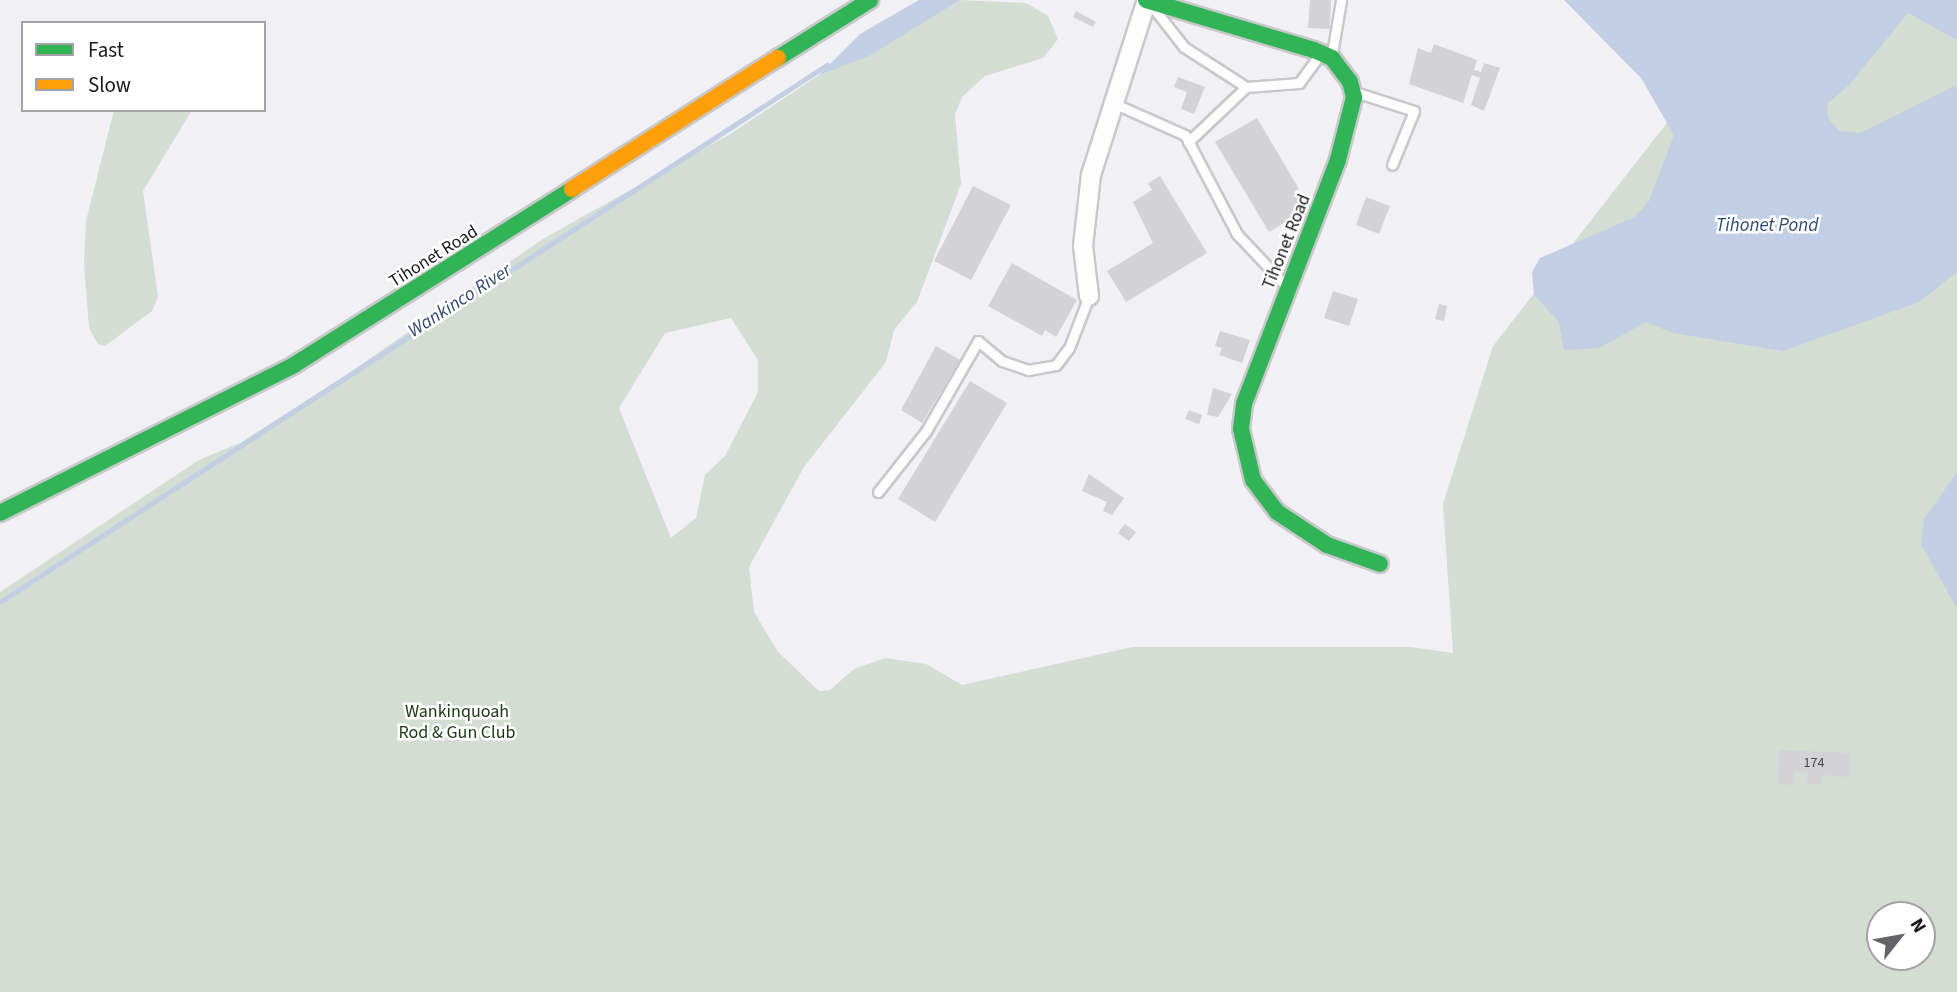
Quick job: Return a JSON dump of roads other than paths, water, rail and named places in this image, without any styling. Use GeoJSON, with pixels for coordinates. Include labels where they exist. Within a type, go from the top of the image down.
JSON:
{"type":"FeatureCollection","features":[{"type":"Feature","properties":{"kind":"street","name":"Tihonet Road"},"geometry":{"type":"LineString","coordinates":[[0,513],[295,366],[870,0]]}},
{"type":"Feature","properties":{"kind":"street"},"geometry":{"type":"LineString","coordinates":[[1089,296],[1086,214],[1113,103],[1147,0],[1326,55],[1353,92]]}},
{"type":"Feature","properties":{"kind":"street","name":"Tihonet Road"},"geometry":{"type":"LineString","coordinates":[[1353,92],[1338,160],[1244,404],[1241,438],[1248,468],[1267,502],[1288,522],[1327,545],[1380,564]]}},
{"type":"Feature","properties":{"kind":"lane"},"geometry":{"type":"LineString","coordinates":[[1147,0],[1184,47],[1246,87],[1298,83],[1326,55],[1341,0]]}},
{"type":"Feature","properties":{"kind":"lane"},"geometry":{"type":"LineString","coordinates":[[1188,142],[1246,87]]}},
{"type":"Feature","properties":{"kind":"lane"},"geometry":{"type":"LineString","coordinates":[[1353,92],[1414,111],[1392,165]]}},
{"type":"Feature","properties":{"kind":"lane"},"geometry":{"type":"LineString","coordinates":[[1113,103],[1188,142],[1237,234],[1289,288]]}},
{"type":"Feature","properties":{"kind":"lane"},"geometry":{"type":"LineString","coordinates":[[878,492],[926,431],[978,341],[1002,361],[1028,370],[1056,365],[1069,348],[1089,296]]}},
{"type":"Feature","properties":{"kind":"water"},"geometry":{"type":"Polygon","coordinates":[[[919,0],[960,0],[869,56],[819,75],[860,34],[919,0]]]}},
{"type":"Feature","properties":{"kind":"water","name":"Tihonet Pond"},"geometry":{"type":"Polygon","coordinates":[[[1564,0],[1957,0],[1957,40],[1908,13],[1850,84],[1827,104],[1828,118],[1839,131],[1860,133],[1957,85],[1957,272],[1919,302],[1783,351],[1673,333],[1646,322],[1599,348],[1564,350],[1559,322],[1534,295],[1532,272],[1540,258],[1635,217],[1649,201],[1674,135],[1641,78],[1564,0]]]}},
{"type":"Feature","properties":{"kind":"water"},"geometry":{"type":"Polygon","coordinates":[[[1957,472],[1957,609],[1921,544],[1924,519],[1957,472]]]}},
{"type":"Feature","properties":{"kind":"waterway","name":"Wankinco River"},"geometry":{"type":"LineString","coordinates":[[0,602],[827,65]]}},
{"type":"Feature","properties":{"kind":"park label","name":"Wankinquoah Rod & Gun Club"},"geometry":{"type":"Point","coordinates":[457,723]}}]}
